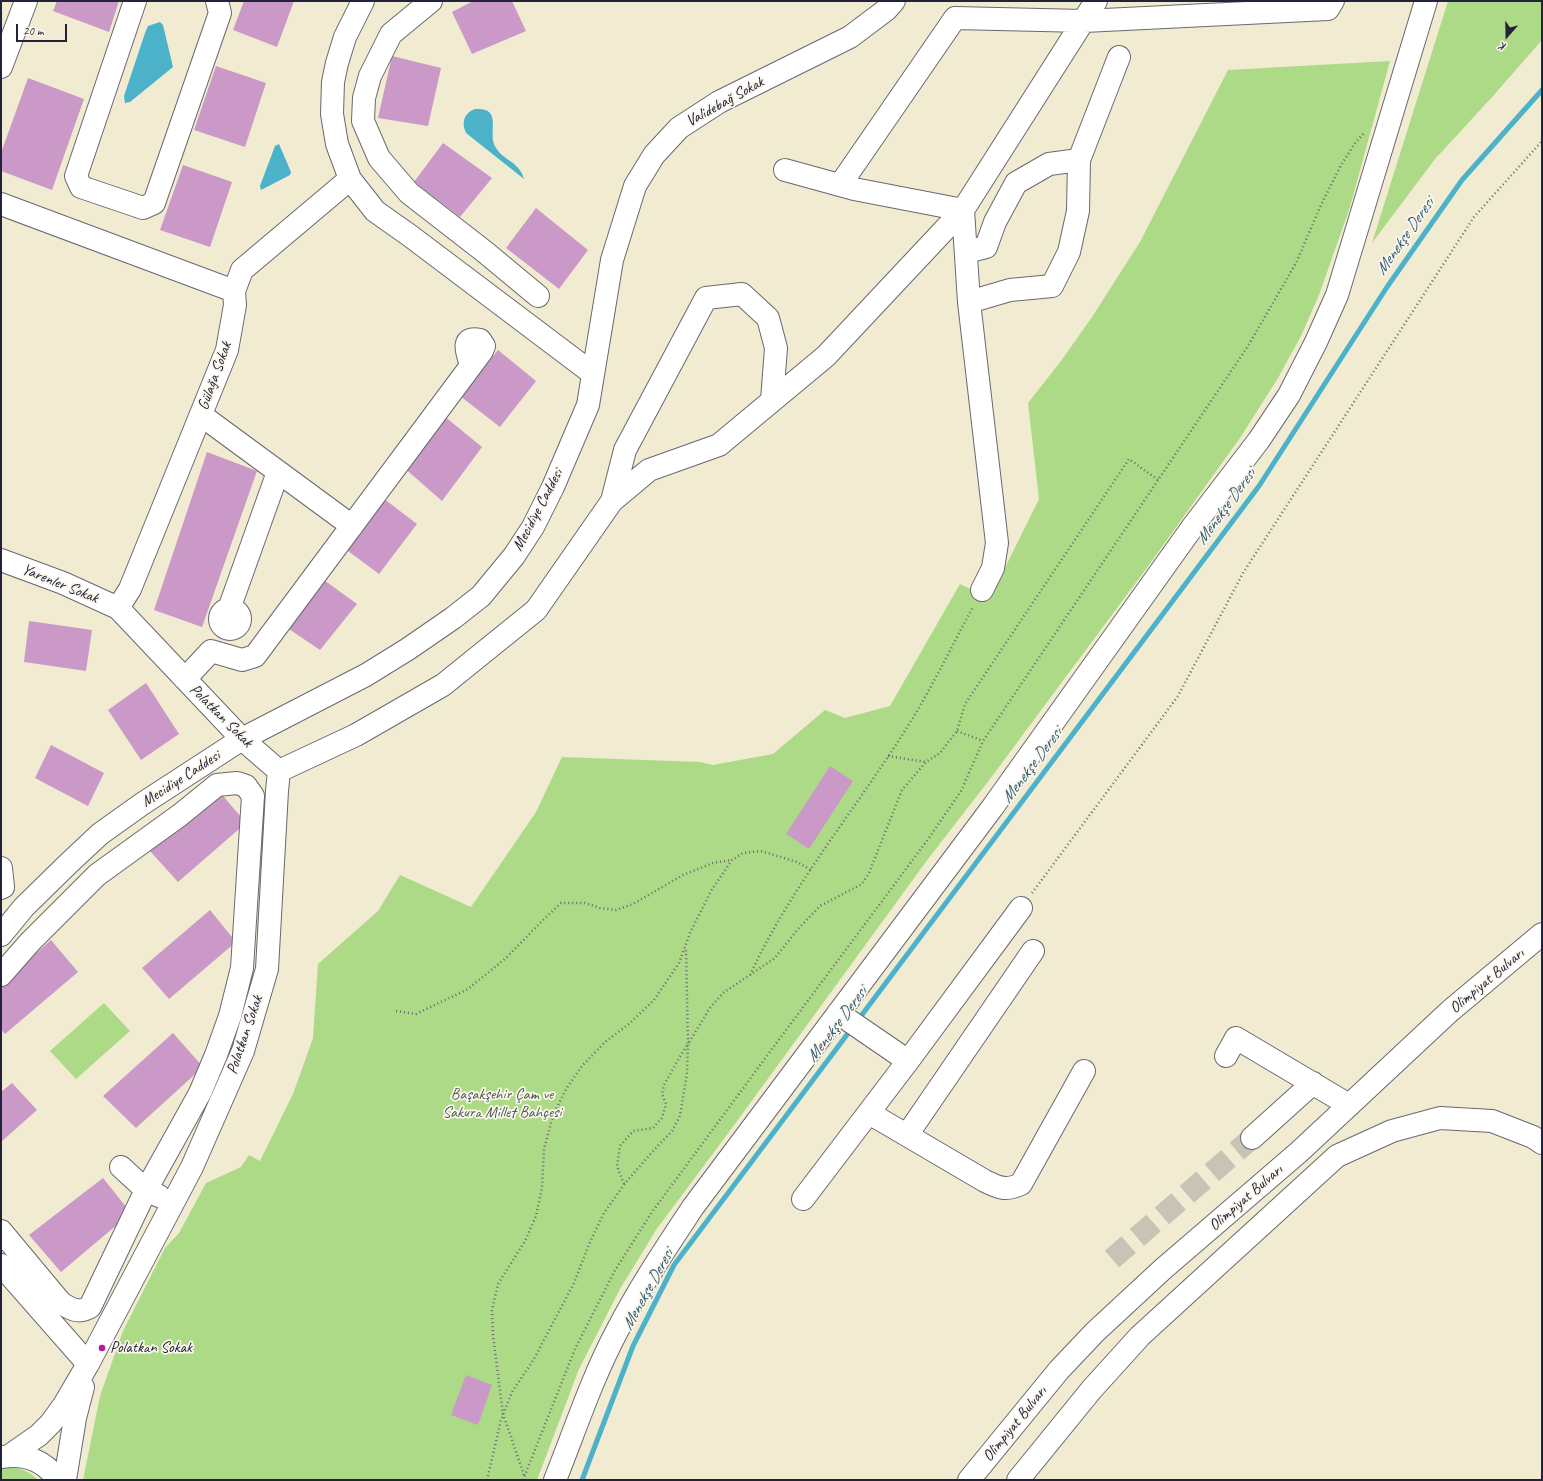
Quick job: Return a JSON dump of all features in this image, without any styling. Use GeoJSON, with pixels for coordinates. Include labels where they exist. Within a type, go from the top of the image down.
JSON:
{"type":"FeatureCollection","features":[{"type":"Feature","properties":{"kind":"street"},"geometry":{"type":"LineString","coordinates":[[1,67],[26,1]]}},
{"type":"Feature","properties":{"kind":"street"},"geometry":{"type":"LineString","coordinates":[[135,1],[76,176],[81,187],[143,208],[154,203],[220,13],[217,1]]}},
{"type":"Feature","properties":{"kind":"street"},"geometry":{"type":"LineString","coordinates":[[363,1],[345,37],[333,82],[332,114],[337,144],[350,179],[375,211],[592,373]]}},
{"type":"Feature","properties":{"kind":"street"},"geometry":{"type":"LineString","coordinates":[[431,1],[391,34],[370,76],[364,98],[363,121],[379,158],[409,193],[485,252],[538,296]]}},
{"type":"Feature","properties":{"kind":"street","name":"Validebağ Sokak"},"geometry":{"type":"LineString","coordinates":[[592,373],[612,260],[635,186],[654,155],[678,128],[719,102],[850,37],[886,10],[894,1]]}},
{"type":"Feature","properties":{"kind":"street"},"geometry":{"type":"LineString","coordinates":[[279,771],[356,735],[443,685],[536,610],[612,501],[649,470],[719,445],[826,356],[963,210],[1096,1]]}},
{"type":"Feature","properties":{"kind":"street"},"geometry":{"type":"LineString","coordinates":[[840,186],[955,18],[1084,21],[1174,9],[1250,7],[1328,9],[1333,1]]}},
{"type":"Feature","properties":{"kind":"street"},"geometry":{"type":"LineString","coordinates":[[555,1480],[592,1385],[616,1332],[649,1274],[693,1207],[992,808],[1194,525],[1260,440],[1289,395],[1316,342],[1337,295],[1426,1]]}},
{"type":"Feature","properties":{"kind":"street"},"geometry":{"type":"LineString","coordinates":[[969,302],[1010,290],[1052,286],[1069,252],[1078,211],[1079,160],[1119,57]]}},
{"type":"Feature","properties":{"kind":"street"},"geometry":{"type":"LineString","coordinates":[[966,252],[986,247],[995,222],[1016,183],[1050,164],[1079,160]]}},
{"type":"Feature","properties":{"kind":"street"},"geometry":{"type":"LineString","coordinates":[[785,170],[840,186],[963,210]]}},
{"type":"Feature","properties":{"kind":"street","name":"Gülağa Sokak"},"geometry":{"type":"LineString","coordinates":[[118,608],[130,588],[227,350],[235,305],[234,291],[242,270],[350,179]]}},
{"type":"Feature","properties":{"kind":"street"},"geometry":{"type":"LineString","coordinates":[[1,204],[234,291]]}},
{"type":"Feature","properties":{"kind":"street"},"geometry":{"type":"LineString","coordinates":[[963,210],[969,302],[997,543],[994,568],[982,590]]}},
{"type":"Feature","properties":{"kind":"street"},"geometry":{"type":"LineString","coordinates":[[463,277],[485,252]]}},
{"type":"Feature","properties":{"kind":"street"},"geometry":{"type":"LineString","coordinates":[[612,501],[625,450],[706,298],[742,294],[768,318],[776,348],[772,400]]}},
{"type":"Feature","properties":{"kind":"street"},"geometry":{"type":"LineString","coordinates":[[185,679],[211,651],[242,660],[255,656],[471,365]]}},
{"type":"Feature","properties":{"kind":"street","name":"Mecidiye Caddesi"},"geometry":{"type":"LineString","coordinates":[[1,934],[24,907],[100,834],[142,804],[242,739],[366,675],[421,640],[481,596],[514,556],[533,527],[553,487],[588,405],[592,373]]}},
{"type":"Feature","properties":{"kind":"street"},"geometry":{"type":"LineString","coordinates":[[201,415],[352,526]]}},
{"type":"Feature","properties":{"kind":"street"},"geometry":{"type":"LineString","coordinates":[[229,609],[278,472]]}},
{"type":"Feature","properties":{"kind":"street","name":"Yarenler Sokak"},"geometry":{"type":"LineString","coordinates":[[1,560],[63,583],[118,608]]}},
{"type":"Feature","properties":{"kind":"street","name":"Polatkan Sokak"},"geometry":{"type":"LineString","coordinates":[[88,1364],[192,1167],[243,1051],[267,969],[276,799],[279,771],[242,739],[118,608]]}},
{"type":"Feature","properties":{"kind":"street"},"geometry":{"type":"LineString","coordinates":[[1,974],[30,942],[97,875],[180,815],[217,785],[237,783],[246,786],[253,796],[242,968],[230,1016],[200,1093],[146,1190],[90,1307],[84,1311],[72,1310],[61,1303],[1,1231]]}},
{"type":"Feature","properties":{"kind":"street"},"geometry":{"type":"LineString","coordinates":[[1,868],[1,888]]}},
{"type":"Feature","properties":{"kind":"street"},"geometry":{"type":"LineString","coordinates":[[803,1199],[908,1061],[1021,908]]}},
{"type":"Feature","properties":{"kind":"street","name":"Olimpiyat Bulvarı"},"geometry":{"type":"LineString","coordinates":[[969,1480],[1059,1370],[1095,1332],[1148,1282],[1299,1152],[1450,1011],[1542,934]]}},
{"type":"Feature","properties":{"kind":"street"},"geometry":{"type":"LineString","coordinates":[[907,1134],[1033,951]]}},
{"type":"Feature","properties":{"kind":"street"},"geometry":{"type":"LineString","coordinates":[[838,1012],[908,1061]]}},
{"type":"Feature","properties":{"kind":"street"},"geometry":{"type":"LineString","coordinates":[[1226,1056],[1236,1038],[1349,1105]]}},
{"type":"Feature","properties":{"kind":"street"},"geometry":{"type":"LineString","coordinates":[[869,1113],[985,1181],[999,1188],[1012,1188],[1021,1184],[1084,1070]]}},
{"type":"Feature","properties":{"kind":"street"},"geometry":{"type":"LineString","coordinates":[[1252,1138],[1313,1083]]}},
{"type":"Feature","properties":{"kind":"street"},"geometry":{"type":"LineString","coordinates":[[1018,1480],[1092,1389],[1140,1336],[1337,1156],[1392,1131],[1440,1118],[1492,1121],[1532,1137],[1542,1143]]}},
{"type":"Feature","properties":{"kind":"street"},"geometry":{"type":"LineString","coordinates":[[121,1167],[146,1190],[172,1204]]}},
{"type":"Feature","properties":{"kind":"street"},"geometry":{"type":"LineString","coordinates":[[1,1265],[88,1364]]}},
{"type":"Feature","properties":{"kind":"street"},"geometry":{"type":"LineString","coordinates":[[5,1456],[39,1435],[51,1423],[64,1405],[88,1364]]}},
{"type":"Feature","properties":{"kind":"street"},"geometry":{"type":"LineString","coordinates":[[65,1480],[75,1418],[88,1364]]}},
{"type":"Feature","properties":{"kind":"street"},"geometry":{"type":"LineString","coordinates":[[5,1456],[25,1456],[37,1461],[48,1468],[58,1480]]}},
{"type":"Feature","properties":{"kind":"path"},"geometry":{"type":"LineString","coordinates":[[523,1480],[575,1349],[614,1272],[652,1212],[929,838],[961,791],[983,741],[1248,346],[1296,263],[1321,204],[1340,167],[1355,143],[1366,131],[1387,131]]}},
{"type":"Feature","properties":{"kind":"path"},"geometry":{"type":"LineString","coordinates":[[1021,908],[1178,696],[1243,573],[1474,217],[1542,141]]}},
{"type":"Feature","properties":{"kind":"path"},"geometry":{"type":"LineString","coordinates":[[624,1185],[617,1166],[620,1146],[634,1131],[653,1128],[662,1118],[666,1104],[662,1094],[664,1085],[710,1008],[723,993],[775,958],[798,929],[820,906],[862,884],[869,873],[902,790],[926,762],[940,753],[957,731],[965,704],[1129,459],[1158,480]]}},
{"type":"Feature","properties":{"kind":"path"},"geometry":{"type":"LineString","coordinates":[[750,975],[764,944],[811,870],[919,708],[982,590]]}},
{"type":"Feature","properties":{"kind":"path"},"geometry":{"type":"LineString","coordinates":[[957,731],[983,741]]}},
{"type":"Feature","properties":{"kind":"path"},"geometry":{"type":"LineString","coordinates":[[888,756],[926,762]]}},
{"type":"Feature","properties":{"kind":"path"},"geometry":{"type":"LineString","coordinates":[[396,1011],[416,1014],[468,989],[506,958],[561,903],[585,903],[600,908],[616,910],[633,904],[689,873],[713,863],[732,860],[743,853],[761,851],[797,862],[811,870]]}},
{"type":"Feature","properties":{"kind":"path"},"geometry":{"type":"LineString","coordinates":[[524,1475],[503,1414],[493,1336],[492,1310],[498,1284],[525,1241],[536,1216],[542,1188],[544,1149],[553,1116],[566,1089],[582,1066],[604,1042],[629,1024],[654,1000],[679,963],[690,934],[712,891],[732,860]]}},
{"type":"Feature","properties":{"kind":"path"},"geometry":{"type":"LineString","coordinates":[[487,1480],[501,1420],[512,1392],[534,1359],[574,1283],[589,1244],[604,1213],[624,1185],[672,1131],[680,1116],[687,1073],[688,1044],[686,947]]}},
{"type":"Feature","properties":{"kind":"green space"},"geometry":{"type":"Polygon","coordinates":[[[1448,1],[1542,1],[1542,40],[1435,159],[1372,243],[1448,1]]]}},
{"type":"Feature","properties":{"kind":"green space","name":"Başakşehir Çam ve Sakura Millet Bahçesi"},"geometry":{"type":"Polygon","coordinates":[[[1390,61],[1350,207],[1319,295],[1301,336],[1278,378],[1240,438],[1146,569],[987,783],[928,859],[656,1230],[620,1289],[579,1369],[537,1480],[83,1480],[100,1396],[123,1331],[165,1248],[179,1233],[206,1183],[241,1167],[249,1155],[260,1161],[293,1094],[313,1038],[318,964],[378,911],[400,875],[471,907],[536,812],[562,757],[700,762],[713,765],[773,754],[825,710],[845,718],[890,706],[960,584],[990,598],[1039,499],[1028,403],[1061,361],[1092,317],[1140,242],[1228,70],[1390,61]]]}},
{"type":"Feature","properties":{"kind":"green space"},"geometry":{"type":"Polygon","coordinates":[[[104,1003],[130,1031],[76,1079],[50,1051],[104,1003]]]}},
{"type":"Feature","properties":{"kind":"green space"},"geometry":{"type":"Polygon","coordinates":[[[7,1467],[24,1470],[38,1480],[1,1480],[1,1469],[7,1467]]]}},
{"type":"Feature","properties":{"kind":"water"},"geometry":{"type":"Polygon","coordinates":[[[160,22],[163,25],[173,67],[130,102],[125,103],[124,96],[148,26],[160,22]]]}},
{"type":"Feature","properties":{"kind":"water"},"geometry":{"type":"Polygon","coordinates":[[[475,109],[483,109],[489,112],[492,116],[493,138],[497,150],[518,168],[524,179],[466,133],[464,129],[464,118],[468,113],[475,109]]]}},
{"type":"Feature","properties":{"kind":"water"},"geometry":{"type":"Polygon","coordinates":[[[279,144],[291,172],[290,175],[261,190],[260,186],[275,146],[279,144]]]}},
{"type":"Feature","properties":{"kind":"building"},"geometry":{"type":"Polygon","coordinates":[[[57,1],[119,1],[109,32],[53,11],[57,1]]]}},
{"type":"Feature","properties":{"kind":"building"},"geometry":{"type":"Polygon","coordinates":[[[244,1],[294,1],[277,47],[233,30],[244,1]]]}},
{"type":"Feature","properties":{"kind":"building"},"geometry":{"type":"Polygon","coordinates":[[[473,1],[512,1],[526,31],[472,54],[452,12],[473,1]]]}},
{"type":"Feature","properties":{"kind":"building"},"geometry":{"type":"Polygon","coordinates":[[[392,56],[441,68],[428,126],[378,118],[392,56]]]}},
{"type":"Feature","properties":{"kind":"building"},"geometry":{"type":"Polygon","coordinates":[[[216,66],[266,83],[245,147],[194,130],[216,66]]]}},
{"type":"Feature","properties":{"kind":"building"},"geometry":{"type":"Polygon","coordinates":[[[28,78],[84,99],[52,190],[1,171],[1,153],[28,78]]]}},
{"type":"Feature","properties":{"kind":"building"},"geometry":{"type":"Polygon","coordinates":[[[443,143],[492,178],[460,217],[414,182],[443,143]]]}},
{"type":"Feature","properties":{"kind":"building"},"geometry":{"type":"Polygon","coordinates":[[[183,165],[232,182],[210,247],[160,230],[183,165]]]}},
{"type":"Feature","properties":{"kind":"building"},"geometry":{"type":"Polygon","coordinates":[[[536,208],[588,250],[559,289],[506,248],[536,208]]]}},
{"type":"Feature","properties":{"kind":"building"},"geometry":{"type":"Polygon","coordinates":[[[498,350],[536,381],[500,427],[460,396],[498,350]]]}},
{"type":"Feature","properties":{"kind":"building"},"geometry":{"type":"Polygon","coordinates":[[[444,416],[482,447],[442,501],[402,466],[444,416]]]}},
{"type":"Feature","properties":{"kind":"building"},"geometry":{"type":"Polygon","coordinates":[[[207,452],[257,471],[202,627],[154,610],[207,452]]]}},
{"type":"Feature","properties":{"kind":"building"},"geometry":{"type":"Polygon","coordinates":[[[379,495],[417,524],[379,574],[340,545],[379,495]]]}},
{"type":"Feature","properties":{"kind":"building"},"geometry":{"type":"Polygon","coordinates":[[[317,575],[357,604],[320,650],[283,625],[317,575]]]}},
{"type":"Feature","properties":{"kind":"building"},"geometry":{"type":"Polygon","coordinates":[[[29,621],[92,630],[86,671],[24,662],[29,621]]]}},
{"type":"Feature","properties":{"kind":"building"},"geometry":{"type":"Polygon","coordinates":[[[146,683],[179,734],[141,760],[108,710],[146,683]]]}},
{"type":"Feature","properties":{"kind":"building"},"geometry":{"type":"Polygon","coordinates":[[[51,745],[104,773],[88,806],[35,778],[51,745]]]}},
{"type":"Feature","properties":{"kind":"building"},"geometry":{"type":"Polygon","coordinates":[[[830,766],[853,781],[809,849],[786,834],[830,766]]]}},
{"type":"Feature","properties":{"kind":"building"},"geometry":{"type":"Polygon","coordinates":[[[219,791],[246,823],[178,882],[149,850],[219,791]]]}},
{"type":"Feature","properties":{"kind":"building"},"geometry":{"type":"Polygon","coordinates":[[[210,910],[236,942],[169,999],[142,968],[210,910]]]}},
{"type":"Feature","properties":{"kind":"building"},"geometry":{"type":"Polygon","coordinates":[[[51,940],[78,972],[5,1034],[1,1029],[1,984],[51,940]]]}},
{"type":"Feature","properties":{"kind":"building"},"geometry":{"type":"Polygon","coordinates":[[[173,1033],[203,1067],[136,1128],[103,1096],[173,1033]]]}},
{"type":"Feature","properties":{"kind":"building"},"geometry":{"type":"Polygon","coordinates":[[[12,1083],[37,1110],[1,1142],[1,1092],[12,1083]]]}},
{"type":"Feature","properties":{"kind":"building"},"geometry":{"type":"Polygon","coordinates":[[[103,1178],[131,1213],[61,1272],[29,1235],[103,1178]]]}},
{"type":"Feature","properties":{"kind":"building"},"geometry":{"type":"Polygon","coordinates":[[[466,1375],[492,1385],[478,1425],[451,1415],[466,1375]]]}},
{"type":"Feature","properties":{"kind":"waterway","name":"Menekşe Deresi"},"geometry":{"type":"LineString","coordinates":[[858,1020],[1259,486],[1387,287],[1462,180],[1542,90]]}},
{"type":"Feature","properties":{"kind":"waterway","name":"Menekşe Deresi"},"geometry":{"type":"LineString","coordinates":[[582,1480],[633,1346],[674,1265],[852,1028]]}},
{"type":"Feature","properties":{"kind":"tunnel"},"geometry":{"type":"LineString","coordinates":[[1112,1259],[1252,1138]]}},
{"type":"Feature","properties":{"kind":"place","name":"Polatkan Sokak"},"geometry":{"type":"Point","coordinates":[102,1348]}}]}
